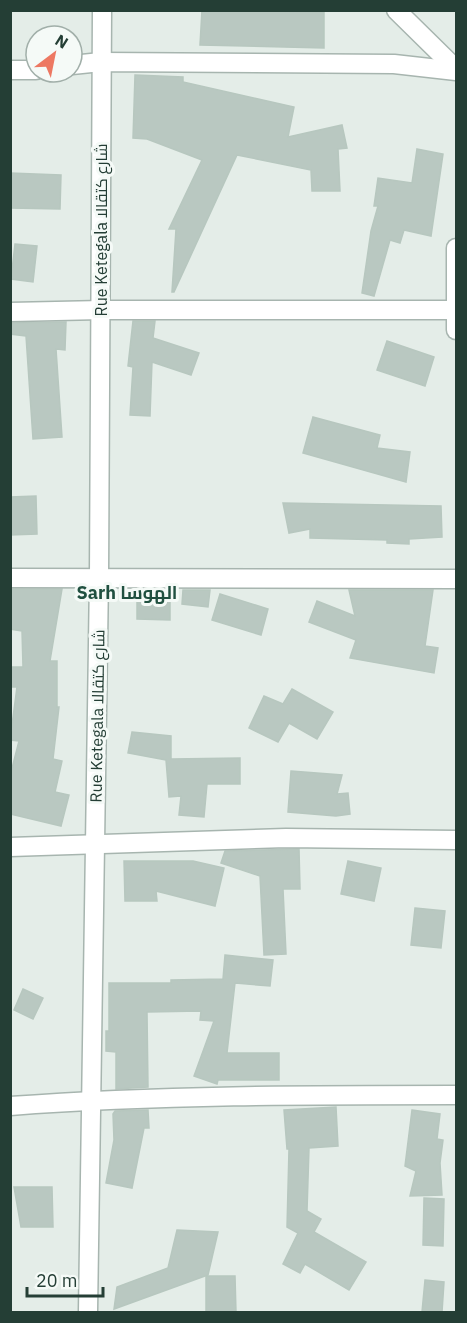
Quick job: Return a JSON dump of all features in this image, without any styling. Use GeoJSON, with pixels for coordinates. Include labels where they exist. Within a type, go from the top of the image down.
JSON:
{"type":"FeatureCollection","features":[{"type":"Feature","properties":{"kind":"street","name":"Rue Ketegala شارع كتقالا"},"geometry":{"type":"LineString","coordinates":[[88,1312],[102,310],[102,10]]}},
{"type":"Feature","properties":{"kind":"street"},"geometry":{"type":"LineString","coordinates":[[396,10],[456,70]]}},
{"type":"Feature","properties":{"kind":"street"},"geometry":{"type":"LineString","coordinates":[[84,64],[394,64],[456,70]]}},
{"type":"Feature","properties":{"kind":"street"},"geometry":{"type":"LineString","coordinates":[[456,248],[456,330]]}},
{"type":"Feature","properties":{"kind":"street"},"geometry":{"type":"LineString","coordinates":[[10,312],[456,310]]}},
{"type":"Feature","properties":{"kind":"street"},"geometry":{"type":"LineString","coordinates":[[10,578],[456,579]]}},
{"type":"Feature","properties":{"kind":"street"},"geometry":{"type":"LineString","coordinates":[[10,847],[286,838],[456,840]]}},
{"type":"Feature","properties":{"kind":"street"},"geometry":{"type":"LineString","coordinates":[[10,1106],[91,1100],[254,1095],[456,1095]]}},
{"type":"Feature","properties":{"kind":"building"},"geometry":{"type":"Polygon","coordinates":[[[202,10],[324,12],[324,48],[200,45],[202,10]]]}},
{"type":"Feature","properties":{"kind":"building"},"geometry":{"type":"Polygon","coordinates":[[[135,75],[183,77],[183,82],[294,107],[288,137],[342,125],[347,148],[338,149],[340,191],[312,191],[311,170],[237,155],[174,292],[172,292],[176,229],[169,229],[202,160],[147,139],[133,138],[135,75]]]}},
{"type":"Feature","properties":{"kind":"building"},"geometry":{"type":"Polygon","coordinates":[[[417,149],[443,154],[431,236],[404,230],[400,243],[390,240],[374,296],[362,293],[371,231],[378,206],[374,206],[378,178],[412,183],[417,149]]]}},
{"type":"Feature","properties":{"kind":"building"},"geometry":{"type":"Polygon","coordinates":[[[10,173],[61,175],[60,209],[10,208],[10,173]]]}},
{"type":"Feature","properties":{"kind":"building"},"geometry":{"type":"Polygon","coordinates":[[[15,244],[37,246],[33,282],[11,279],[15,244]]]}},
{"type":"Feature","properties":{"kind":"building"},"geometry":{"type":"Polygon","coordinates":[[[133,321],[155,321],[153,338],[199,353],[191,375],[152,362],[150,416],[130,415],[133,367],[128,366],[133,321]]]}},
{"type":"Feature","properties":{"kind":"building"},"geometry":{"type":"Polygon","coordinates":[[[66,322],[65,350],[56,349],[62,437],[33,439],[26,336],[10,334],[11,323],[66,322]]]}},
{"type":"Feature","properties":{"kind":"building"},"geometry":{"type":"Polygon","coordinates":[[[387,341],[434,357],[425,386],[377,370],[387,341]]]}},
{"type":"Feature","properties":{"kind":"building"},"geometry":{"type":"Polygon","coordinates":[[[313,417],[380,435],[377,448],[410,452],[406,482],[303,453],[313,417]]]}},
{"type":"Feature","properties":{"kind":"building"},"geometry":{"type":"Polygon","coordinates":[[[36,496],[37,534],[10,535],[10,497],[36,496]]]}},
{"type":"Feature","properties":{"kind":"building"},"geometry":{"type":"Polygon","coordinates":[[[283,503],[441,506],[442,537],[409,539],[409,544],[387,543],[387,540],[310,538],[310,529],[289,533],[283,503]]]}},
{"type":"Feature","properties":{"kind":"building"},"geometry":{"type":"Polygon","coordinates":[[[10,589],[62,589],[50,661],[57,661],[57,707],[59,707],[53,759],[62,761],[55,792],[69,795],[61,826],[10,814],[10,776],[19,741],[10,740],[17,687],[10,687],[10,667],[23,667],[22,631],[10,629],[10,589]]]}},
{"type":"Feature","properties":{"kind":"building"},"geometry":{"type":"Polygon","coordinates":[[[183,590],[210,590],[208,607],[182,604],[183,590]]]}},
{"type":"Feature","properties":{"kind":"building"},"geometry":{"type":"Polygon","coordinates":[[[349,590],[433,590],[425,646],[438,648],[434,673],[350,658],[356,640],[309,622],[317,601],[355,616],[349,590]]]}},
{"type":"Feature","properties":{"kind":"building"},"geometry":{"type":"Polygon","coordinates":[[[220,594],[268,609],[261,635],[212,620],[220,594]]]}},
{"type":"Feature","properties":{"kind":"building"},"geometry":{"type":"Polygon","coordinates":[[[137,597],[170,598],[170,620],[137,619],[137,597]]]}},
{"type":"Feature","properties":{"kind":"building"},"geometry":{"type":"Polygon","coordinates":[[[292,689],[333,712],[317,739],[289,723],[278,742],[249,728],[264,696],[283,704],[292,689]]]}},
{"type":"Feature","properties":{"kind":"building"},"geometry":{"type":"Polygon","coordinates":[[[132,732],[171,736],[171,759],[240,758],[240,784],[207,784],[204,817],[179,815],[181,796],[169,797],[166,760],[128,753],[132,732]]]}},
{"type":"Feature","properties":{"kind":"building"},"geometry":{"type":"Polygon","coordinates":[[[291,771],[342,775],[337,794],[348,793],[350,814],[336,816],[288,812],[291,771]]]}},
{"type":"Feature","properties":{"kind":"building"},"geometry":{"type":"Polygon","coordinates":[[[299,849],[300,889],[283,889],[286,954],[264,955],[260,876],[221,863],[225,851],[299,849]]]}},
{"type":"Feature","properties":{"kind":"building"},"geometry":{"type":"Polygon","coordinates":[[[124,861],[193,861],[224,868],[215,906],[156,891],[157,901],[125,901],[124,861]]]}},
{"type":"Feature","properties":{"kind":"building"},"geometry":{"type":"Polygon","coordinates":[[[348,861],[381,868],[374,901],[341,894],[348,861]]]}},
{"type":"Feature","properties":{"kind":"building"},"geometry":{"type":"Polygon","coordinates":[[[415,908],[445,911],[441,948],[411,945],[415,908]]]}},
{"type":"Feature","properties":{"kind":"building"},"geometry":{"type":"Polygon","coordinates":[[[225,955],[273,960],[270,986],[235,983],[227,1053],[279,1053],[279,1080],[218,1080],[217,1084],[194,1076],[214,1021],[200,1020],[201,1011],[147,1012],[148,1087],[116,1089],[116,1052],[106,1051],[106,1031],[109,1031],[109,983],[171,983],[171,980],[223,979],[225,955]]]}},
{"type":"Feature","properties":{"kind":"building"},"geometry":{"type":"Polygon","coordinates":[[[23,989],[43,998],[33,1019],[14,1010],[23,989]]]}},
{"type":"Feature","properties":{"kind":"building"},"geometry":{"type":"Polygon","coordinates":[[[336,1107],[338,1146],[309,1148],[307,1211],[321,1219],[314,1232],[366,1262],[349,1290],[305,1264],[300,1273],[283,1264],[298,1233],[287,1227],[289,1149],[287,1149],[284,1110],[336,1107]]]}},
{"type":"Feature","properties":{"kind":"building"},"geometry":{"type":"Polygon","coordinates":[[[148,1110],[149,1128],[144,1128],[132,1188],[106,1183],[114,1140],[113,1114],[115,1111],[148,1110]]]}},
{"type":"Feature","properties":{"kind":"building"},"geometry":{"type":"Polygon","coordinates":[[[412,1110],[440,1114],[437,1139],[443,1140],[440,1163],[442,1195],[410,1196],[416,1171],[405,1166],[412,1110]]]}},
{"type":"Feature","properties":{"kind":"building"},"geometry":{"type":"Polygon","coordinates":[[[14,1187],[52,1187],[53,1227],[21,1227],[14,1187]]]}},
{"type":"Feature","properties":{"kind":"building"},"geometry":{"type":"Polygon","coordinates":[[[424,1198],[444,1199],[443,1246],[423,1245],[424,1198]]]}},
{"type":"Feature","properties":{"kind":"building"},"geometry":{"type":"Polygon","coordinates":[[[177,1230],[218,1232],[208,1275],[114,1309],[117,1287],[168,1268],[177,1230]]]}},
{"type":"Feature","properties":{"kind":"building"},"geometry":{"type":"Polygon","coordinates":[[[206,1276],[235,1276],[236,1312],[206,1312],[206,1276]]]}},
{"type":"Feature","properties":{"kind":"building"},"geometry":{"type":"Polygon","coordinates":[[[425,1280],[444,1282],[442,1312],[422,1312],[425,1280]]]}},
{"type":"Feature","properties":{"kind":"district","name":"Sarh الهوسا"},"geometry":{"type":"Point","coordinates":[127,593]}}]}
